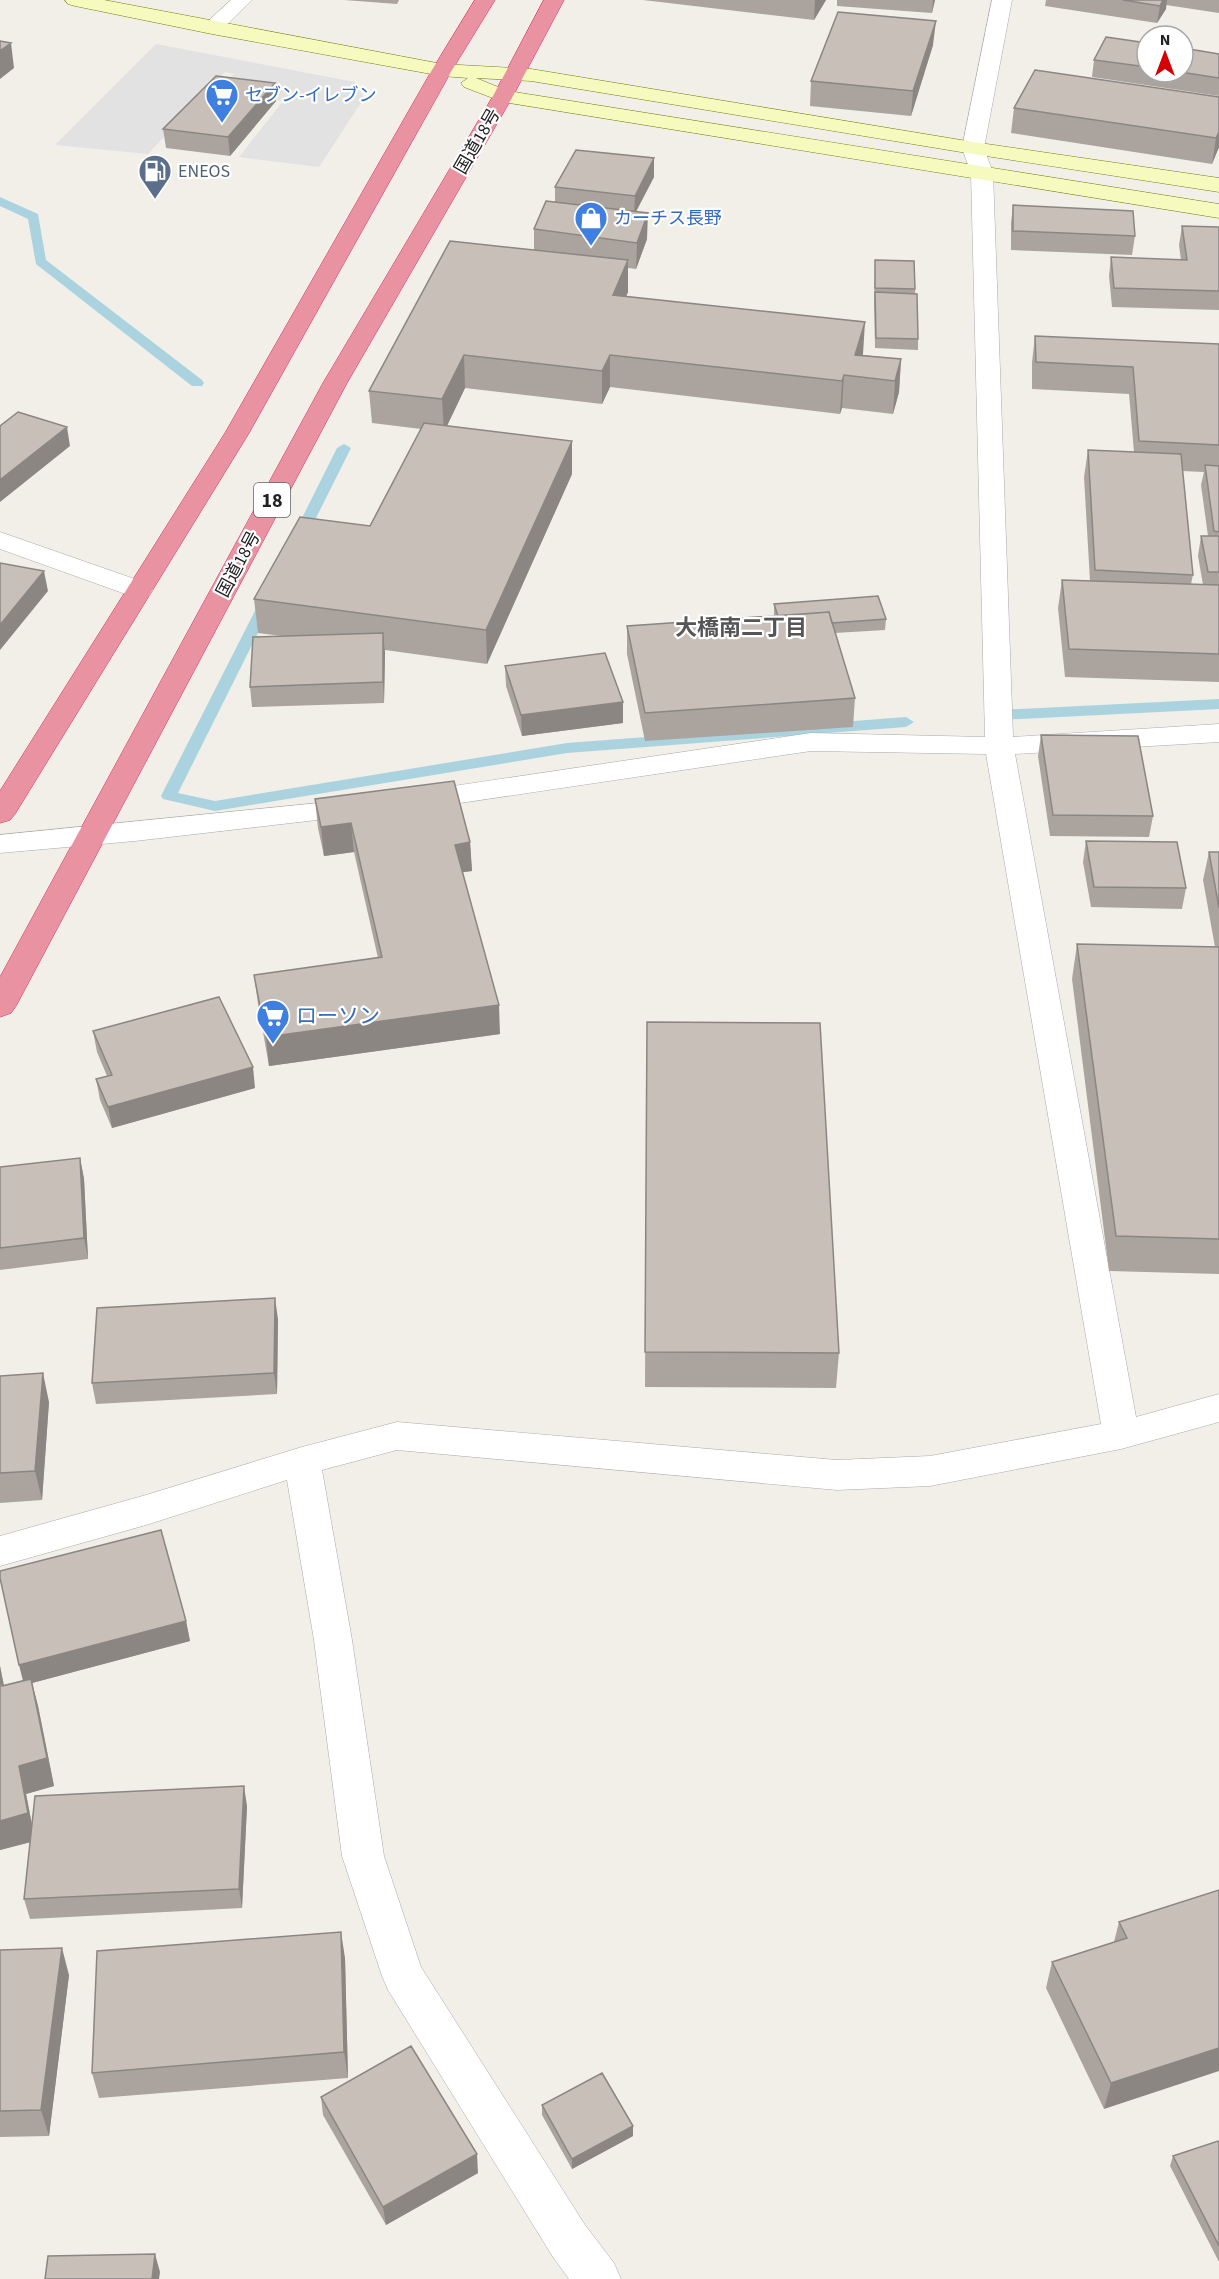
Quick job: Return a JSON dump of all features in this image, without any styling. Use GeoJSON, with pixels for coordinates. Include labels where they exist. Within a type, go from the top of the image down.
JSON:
{"type":"FeatureCollection","features":[{"type":"Feature","properties":{"kind":"highway"},"geometry":{"type":"LineString","coordinates":[[0,814],[237,433],[442,70],[485,0]]}},
{"type":"Feature","properties":{"kind":"highway","name":"国道18号"},"geometry":{"type":"LineString","coordinates":[[0,1006],[335,383],[503,96],[554,0]]}},
{"type":"Feature","properties":{"kind":"street"},"geometry":{"type":"LineString","coordinates":[[75,0],[212,28],[442,70],[514,73],[973,148],[1219,185]]}},
{"type":"Feature","properties":{"kind":"street"},"geometry":{"type":"LineString","coordinates":[[212,28],[242,0]]}},
{"type":"Feature","properties":{"kind":"street"},"geometry":{"type":"LineString","coordinates":[[1002,0],[973,148],[982,173],[999,746],[1121,1435]]}},
{"type":"Feature","properties":{"kind":"street"},"geometry":{"type":"LineString","coordinates":[[442,70],[503,96],[1219,211]]}},
{"type":"Feature","properties":{"kind":"street"},"geometry":{"type":"LineString","coordinates":[[0,540],[140,590]]}},
{"type":"Feature","properties":{"kind":"street"},"geometry":{"type":"LineString","coordinates":[[0,843],[90,838],[205,823],[386,806],[811,742],[999,746],[1219,733]]}},
{"type":"Feature","properties":{"kind":"street"},"geometry":{"type":"LineString","coordinates":[[0,1551],[146,1510],[302,1461],[397,1436],[837,1475],[930,1471],[1121,1435],[1219,1408]]}},
{"type":"Feature","properties":{"kind":"street"},"geometry":{"type":"LineString","coordinates":[[302,1461],[333,1640],[363,1856],[403,1976],[569,2241],[598,2279]]}},
{"type":"Feature","properties":{"kind":"shaded area"},"geometry":{"type":"Polygon","coordinates":[[[156,44],[355,82],[364,98],[319,167],[239,157],[283,101],[215,91],[234,74],[225,72],[148,154],[55,145],[156,44]]]}},
{"type":"Feature","properties":{"kind":"building"},"geometry":{"type":"Polygon","coordinates":[[[1123,0],[1163,0],[1160,6],[1123,0]]]}},
{"type":"Feature","properties":{"kind":"building"},"geometry":{"type":"Polygon","coordinates":[[[838,12],[936,21],[913,91],[811,81],[838,12]]]}},
{"type":"Feature","properties":{"kind":"building"},"geometry":{"type":"Polygon","coordinates":[[[1106,37],[1135,41],[1135,65],[1094,60],[1106,37]]]}},
{"type":"Feature","properties":{"kind":"building"},"geometry":{"type":"Polygon","coordinates":[[[0,41],[11,43],[0,51],[0,41]]]}},
{"type":"Feature","properties":{"kind":"building"},"geometry":{"type":"Polygon","coordinates":[[[1195,50],[1219,54],[1219,78],[1195,74],[1195,50]]]}},
{"type":"Feature","properties":{"kind":"building"},"geometry":{"type":"Polygon","coordinates":[[[1035,70],[1219,97],[1219,132],[1216,138],[1014,108],[1035,70]]]}},
{"type":"Feature","properties":{"kind":"building"},"geometry":{"type":"Polygon","coordinates":[[[216,76],[275,83],[228,137],[163,129],[216,76]]]}},
{"type":"Feature","properties":{"kind":"building"},"geometry":{"type":"Polygon","coordinates":[[[576,150],[654,158],[635,196],[555,187],[576,150]]]}},
{"type":"Feature","properties":{"kind":"building"},"geometry":{"type":"Polygon","coordinates":[[[546,201],[648,213],[637,243],[534,229],[546,201]]]}},
{"type":"Feature","properties":{"kind":"building"},"geometry":{"type":"Polygon","coordinates":[[[1013,205],[1133,211],[1135,236],[1013,231],[1013,205]]]}},
{"type":"Feature","properties":{"kind":"building"},"geometry":{"type":"Polygon","coordinates":[[[1182,226],[1219,227],[1219,291],[1114,288],[1111,257],[1187,260],[1182,226]]]}},
{"type":"Feature","properties":{"kind":"building"},"geometry":{"type":"Polygon","coordinates":[[[450,241],[628,260],[613,295],[865,322],[855,355],[901,359],[895,381],[844,375],[842,381],[610,355],[602,371],[464,355],[442,399],[369,391],[450,241]]]}},
{"type":"Feature","properties":{"kind":"building"},"geometry":{"type":"Polygon","coordinates":[[[875,260],[914,261],[915,289],[875,288],[875,260]]]}},
{"type":"Feature","properties":{"kind":"building"},"geometry":{"type":"Polygon","coordinates":[[[875,292],[917,294],[918,339],[876,338],[875,292]]]}},
{"type":"Feature","properties":{"kind":"building"},"geometry":{"type":"Polygon","coordinates":[[[1035,336],[1219,344],[1219,445],[1139,441],[1133,367],[1036,362],[1035,336]]]}},
{"type":"Feature","properties":{"kind":"building"},"geometry":{"type":"Polygon","coordinates":[[[18,412],[67,427],[0,480],[0,426],[18,412]]]}},
{"type":"Feature","properties":{"kind":"building"},"geometry":{"type":"Polygon","coordinates":[[[424,423],[572,441],[486,630],[254,599],[300,517],[370,526],[424,423]]]}},
{"type":"Feature","properties":{"kind":"building"},"geometry":{"type":"Polygon","coordinates":[[[1088,450],[1181,454],[1193,575],[1095,570],[1088,450]]]}},
{"type":"Feature","properties":{"kind":"building"},"geometry":{"type":"Polygon","coordinates":[[[1205,465],[1219,466],[1219,532],[1214,531],[1205,465]]]}},
{"type":"Feature","properties":{"kind":"building"},"geometry":{"type":"Polygon","coordinates":[[[1201,536],[1219,536],[1219,572],[1208,572],[1201,536]]]}},
{"type":"Feature","properties":{"kind":"building"},"geometry":{"type":"Polygon","coordinates":[[[0,563],[44,571],[0,625],[0,563]]]}},
{"type":"Feature","properties":{"kind":"building"},"geometry":{"type":"Polygon","coordinates":[[[1062,580],[1219,585],[1219,654],[1069,649],[1062,580]]]}},
{"type":"Feature","properties":{"kind":"building"},"geometry":{"type":"Polygon","coordinates":[[[878,596],[886,619],[832,623],[829,612],[778,616],[774,604],[878,596]]]}},
{"type":"Feature","properties":{"kind":"building"},"geometry":{"type":"Polygon","coordinates":[[[829,612],[855,698],[645,713],[627,626],[829,612]]]}},
{"type":"Feature","properties":{"kind":"building"},"geometry":{"type":"Polygon","coordinates":[[[383,633],[383,682],[250,687],[253,637],[383,633]]]}},
{"type":"Feature","properties":{"kind":"building"},"geometry":{"type":"Polygon","coordinates":[[[605,653],[623,702],[521,715],[505,666],[605,653]]]}},
{"type":"Feature","properties":{"kind":"building"},"geometry":{"type":"Polygon","coordinates":[[[1041,735],[1138,736],[1153,816],[1053,815],[1041,735]]]}},
{"type":"Feature","properties":{"kind":"building"},"geometry":{"type":"Polygon","coordinates":[[[454,781],[470,842],[455,845],[499,1005],[266,1037],[254,975],[382,957],[351,823],[321,827],[315,799],[454,781]]]}},
{"type":"Feature","properties":{"kind":"building"},"geometry":{"type":"Polygon","coordinates":[[[1086,841],[1177,842],[1186,888],[1094,887],[1086,841]]]}},
{"type":"Feature","properties":{"kind":"building"},"geometry":{"type":"Polygon","coordinates":[[[1209,852],[1219,852],[1219,908],[1209,852]]]}},
{"type":"Feature","properties":{"kind":"building"},"geometry":{"type":"Polygon","coordinates":[[[1077,944],[1219,947],[1219,1239],[1116,1236],[1077,944]]]}},
{"type":"Feature","properties":{"kind":"building"},"geometry":{"type":"Polygon","coordinates":[[[219,997],[253,1067],[108,1107],[96,1079],[112,1075],[93,1031],[219,997]]]}},
{"type":"Feature","properties":{"kind":"building"},"geometry":{"type":"Polygon","coordinates":[[[647,1022],[820,1023],[839,1353],[645,1352],[647,1022]]]}},
{"type":"Feature","properties":{"kind":"building"},"geometry":{"type":"Polygon","coordinates":[[[80,1158],[84,1238],[0,1248],[0,1167],[80,1158]]]}},
{"type":"Feature","properties":{"kind":"building"},"geometry":{"type":"Polygon","coordinates":[[[275,1298],[274,1373],[92,1383],[97,1308],[275,1298]]]}},
{"type":"Feature","properties":{"kind":"building"},"geometry":{"type":"Polygon","coordinates":[[[43,1373],[35,1471],[0,1473],[0,1376],[43,1373]]]}},
{"type":"Feature","properties":{"kind":"building"},"geometry":{"type":"Polygon","coordinates":[[[161,1530],[186,1621],[19,1665],[0,1571],[161,1530]]]}},
{"type":"Feature","properties":{"kind":"building"},"geometry":{"type":"Polygon","coordinates":[[[0,1676],[2,1686],[31,1679],[47,1758],[19,1766],[28,1813],[0,1821],[0,1676]]]}},
{"type":"Feature","properties":{"kind":"building"},"geometry":{"type":"Polygon","coordinates":[[[244,1786],[239,1889],[24,1899],[35,1796],[244,1786]]]}},
{"type":"Feature","properties":{"kind":"building"},"geometry":{"type":"Polygon","coordinates":[[[1219,1890],[1219,2048],[1111,2083],[1052,1962],[1127,1938],[1119,1922],[1219,1890]]]}},
{"type":"Feature","properties":{"kind":"building"},"geometry":{"type":"Polygon","coordinates":[[[341,1932],[344,2052],[92,2073],[97,1951],[341,1932]]]}},
{"type":"Feature","properties":{"kind":"building"},"geometry":{"type":"Polygon","coordinates":[[[62,1948],[41,2110],[0,2111],[0,1950],[62,1948]]]}},
{"type":"Feature","properties":{"kind":"building"},"geometry":{"type":"Polygon","coordinates":[[[411,2046],[477,2154],[383,2207],[321,2097],[411,2046]]]}},
{"type":"Feature","properties":{"kind":"building"},"geometry":{"type":"Polygon","coordinates":[[[602,2073],[633,2126],[572,2159],[542,2105],[602,2073]]]}},
{"type":"Feature","properties":{"kind":"building"},"geometry":{"type":"Polygon","coordinates":[[[1219,2142],[1219,2246],[1173,2156],[1219,2142]]]}},
{"type":"Feature","properties":{"kind":"building"},"geometry":{"type":"Polygon","coordinates":[[[155,2254],[152,2279],[45,2279],[48,2256],[155,2254]]]}},
{"type":"Feature","properties":{"kind":"waterway"},"geometry":{"type":"LineString","coordinates":[[0,201],[34,217],[40,261],[197,383]]}},
{"type":"Feature","properties":{"kind":"waterway"},"geometry":{"type":"LineString","coordinates":[[298,540],[344,448]]}},
{"type":"Feature","properties":{"kind":"waterway"},"geometry":{"type":"LineString","coordinates":[[268,599],[169,796],[215,806],[567,748],[906,722]]}},
{"type":"Feature","properties":{"kind":"waterway"},"geometry":{"type":"LineString","coordinates":[[1000,715],[1219,704]]}},
{"type":"Feature","properties":{"kind":"place","name":"セブン-イレブン"},"geometry":{"type":"Point","coordinates":[222,124]}},
{"type":"Feature","properties":{"kind":"place","name":"ENEOS"},"geometry":{"type":"Point","coordinates":[155,200]}},
{"type":"Feature","properties":{"kind":"place","name":"カーチス長野"},"geometry":{"type":"Point","coordinates":[591,247]}},
{"type":"Feature","properties":{"kind":"place","name":"ローソン"},"geometry":{"type":"Point","coordinates":[273,1045]}},
{"type":"Feature","properties":{"kind":"district","name":"大橋南二丁目"},"geometry":{"type":"Point","coordinates":[741,627]}}]}
